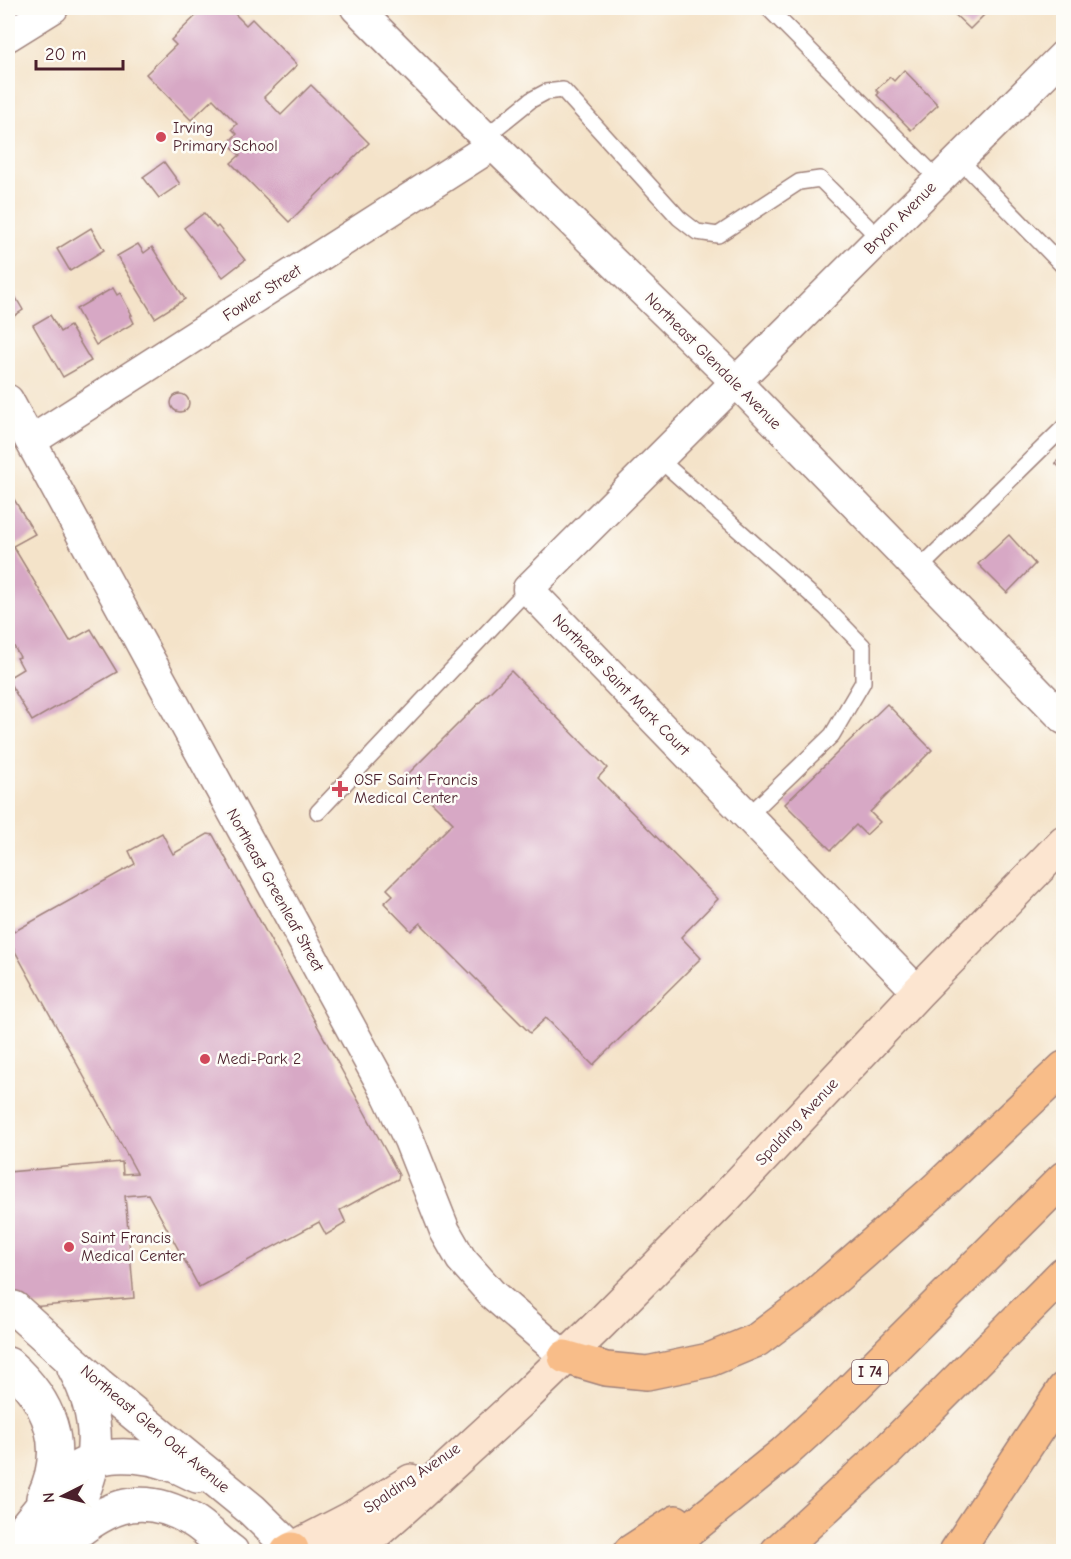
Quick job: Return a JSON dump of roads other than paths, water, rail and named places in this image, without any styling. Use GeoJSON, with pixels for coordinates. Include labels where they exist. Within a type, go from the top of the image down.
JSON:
{"type":"FeatureCollection","features":[{"type":"Feature","properties":{"kind":"highway"},"geometry":{"type":"LineString","coordinates":[[565,1358],[606,1369],[647,1372],[710,1360],[757,1340],[806,1303],[936,1189],[1064,1068]]}},
{"type":"Feature","properties":{"kind":"highway","name":"I 74"},"geometry":{"type":"LineString","coordinates":[[662,1551],[784,1453],[835,1406],[1064,1178]]}},
{"type":"Feature","properties":{"kind":"highway"},"geometry":{"type":"LineString","coordinates":[[777,1551],[886,1452],[1064,1275]]}},
{"type":"Feature","properties":{"kind":"highway"},"geometry":{"type":"LineString","coordinates":[[800,1551],[900,1453],[1064,1275]]}},
{"type":"Feature","properties":{"kind":"highway"},"geometry":{"type":"LineString","coordinates":[[956,1551],[1064,1389]]}},
{"type":"Feature","properties":{"kind":"highway"},"geometry":{"type":"LineString","coordinates":[[630,1551],[701,1504],[835,1406]]}},
{"type":"Feature","properties":{"kind":"main road","name":"Spalding Avenue"},"geometry":{"type":"LineString","coordinates":[[352,1551],[380,1529],[565,1358],[724,1199],[918,992],[1064,842]]}},
{"type":"Feature","properties":{"kind":"main road","name":"Spalding Avenue"},"geometry":{"type":"LineString","coordinates":[[291,1551],[350,1519],[436,1464],[526,1396]]}},
{"type":"Feature","properties":{"kind":"street"},"geometry":{"type":"LineString","coordinates":[[8,36],[53,8]]}},
{"type":"Feature","properties":{"kind":"street","name":"Northeast Glendale Avenue"},"geometry":{"type":"LineString","coordinates":[[356,8],[736,382],[1064,719]]}},
{"type":"Feature","properties":{"kind":"street","name":"Bryan Avenue"},"geometry":{"type":"LineString","coordinates":[[736,382],[1064,55]]}},
{"type":"Feature","properties":{"kind":"street","name":"Fowler Street"},"geometry":{"type":"LineString","coordinates":[[31,441],[489,141]]}},
{"type":"Feature","properties":{"kind":"street"},"geometry":{"type":"LineString","coordinates":[[528,589],[736,382]]}},
{"type":"Feature","properties":{"kind":"street","name":"Northeast Greenleaf Street"},"geometry":{"type":"LineString","coordinates":[[8,400],[388,1096],[409,1140],[445,1231],[460,1259],[492,1294],[565,1358]]}},
{"type":"Feature","properties":{"kind":"street","name":"Northeast Saint Mark Court"},"geometry":{"type":"LineString","coordinates":[[528,589],[918,992]]}},
{"type":"Feature","properties":{"kind":"street","name":"Northeast Glen Oak Avenue"},"geometry":{"type":"LineString","coordinates":[[93,1461],[94,1420],[82,1383],[66,1357],[19,1312],[99,1385],[252,1510],[291,1551]]}},
{"type":"Feature","properties":{"kind":"street"},"geometry":{"type":"LineString","coordinates":[[8,1364],[35,1391],[45,1408],[51,1426],[54,1449],[52,1472],[46,1493],[33,1516]]}},
{"type":"Feature","properties":{"kind":"street"},"geometry":{"type":"LineString","coordinates":[[8,1546],[69,1474],[93,1461],[126,1455],[160,1460],[193,1474],[252,1510]]}},
{"type":"Feature","properties":{"kind":"street"},"geometry":{"type":"LineString","coordinates":[[43,1551],[76,1505],[83,1492],[93,1461]]}},
{"type":"Feature","properties":{"kind":"street"},"geometry":{"type":"LineString","coordinates":[[54,1551],[90,1521],[122,1506],[140,1503],[169,1508],[194,1521],[232,1551]]}},
{"type":"Feature","properties":{"kind":"lane"},"geometry":{"type":"LineString","coordinates":[[768,8],[949,170],[1064,267]]}},
{"type":"Feature","properties":{"kind":"lane"},"geometry":{"type":"LineString","coordinates":[[489,141],[531,100],[546,92],[563,90],[679,218],[698,232],[718,235],[799,182],[820,179],[880,238]]}},
{"type":"Feature","properties":{"kind":"lane"},"geometry":{"type":"LineString","coordinates":[[918,570],[1064,427]]}},
{"type":"Feature","properties":{"kind":"lane"},"geometry":{"type":"LineString","coordinates":[[659,459],[826,608],[862,646],[863,682],[832,735],[748,816]]}},
{"type":"Feature","properties":{"kind":"lane"},"geometry":{"type":"LineString","coordinates":[[318,812],[528,589]]}},
{"type":"Feature","properties":{"kind":"place","name":"Irving Primary School"},"geometry":{"type":"Point","coordinates":[161,137]}},
{"type":"Feature","properties":{"kind":"place","name":"OSF Saint Francis Medical Center"},"geometry":{"type":"Point","coordinates":[340,789]}},
{"type":"Feature","properties":{"kind":"place","name":"Medi-Park 2"},"geometry":{"type":"Point","coordinates":[205,1059]}},
{"type":"Feature","properties":{"kind":"place","name":"Saint Francis Medical Center"},"geometry":{"type":"Point","coordinates":[69,1247]}}]}
